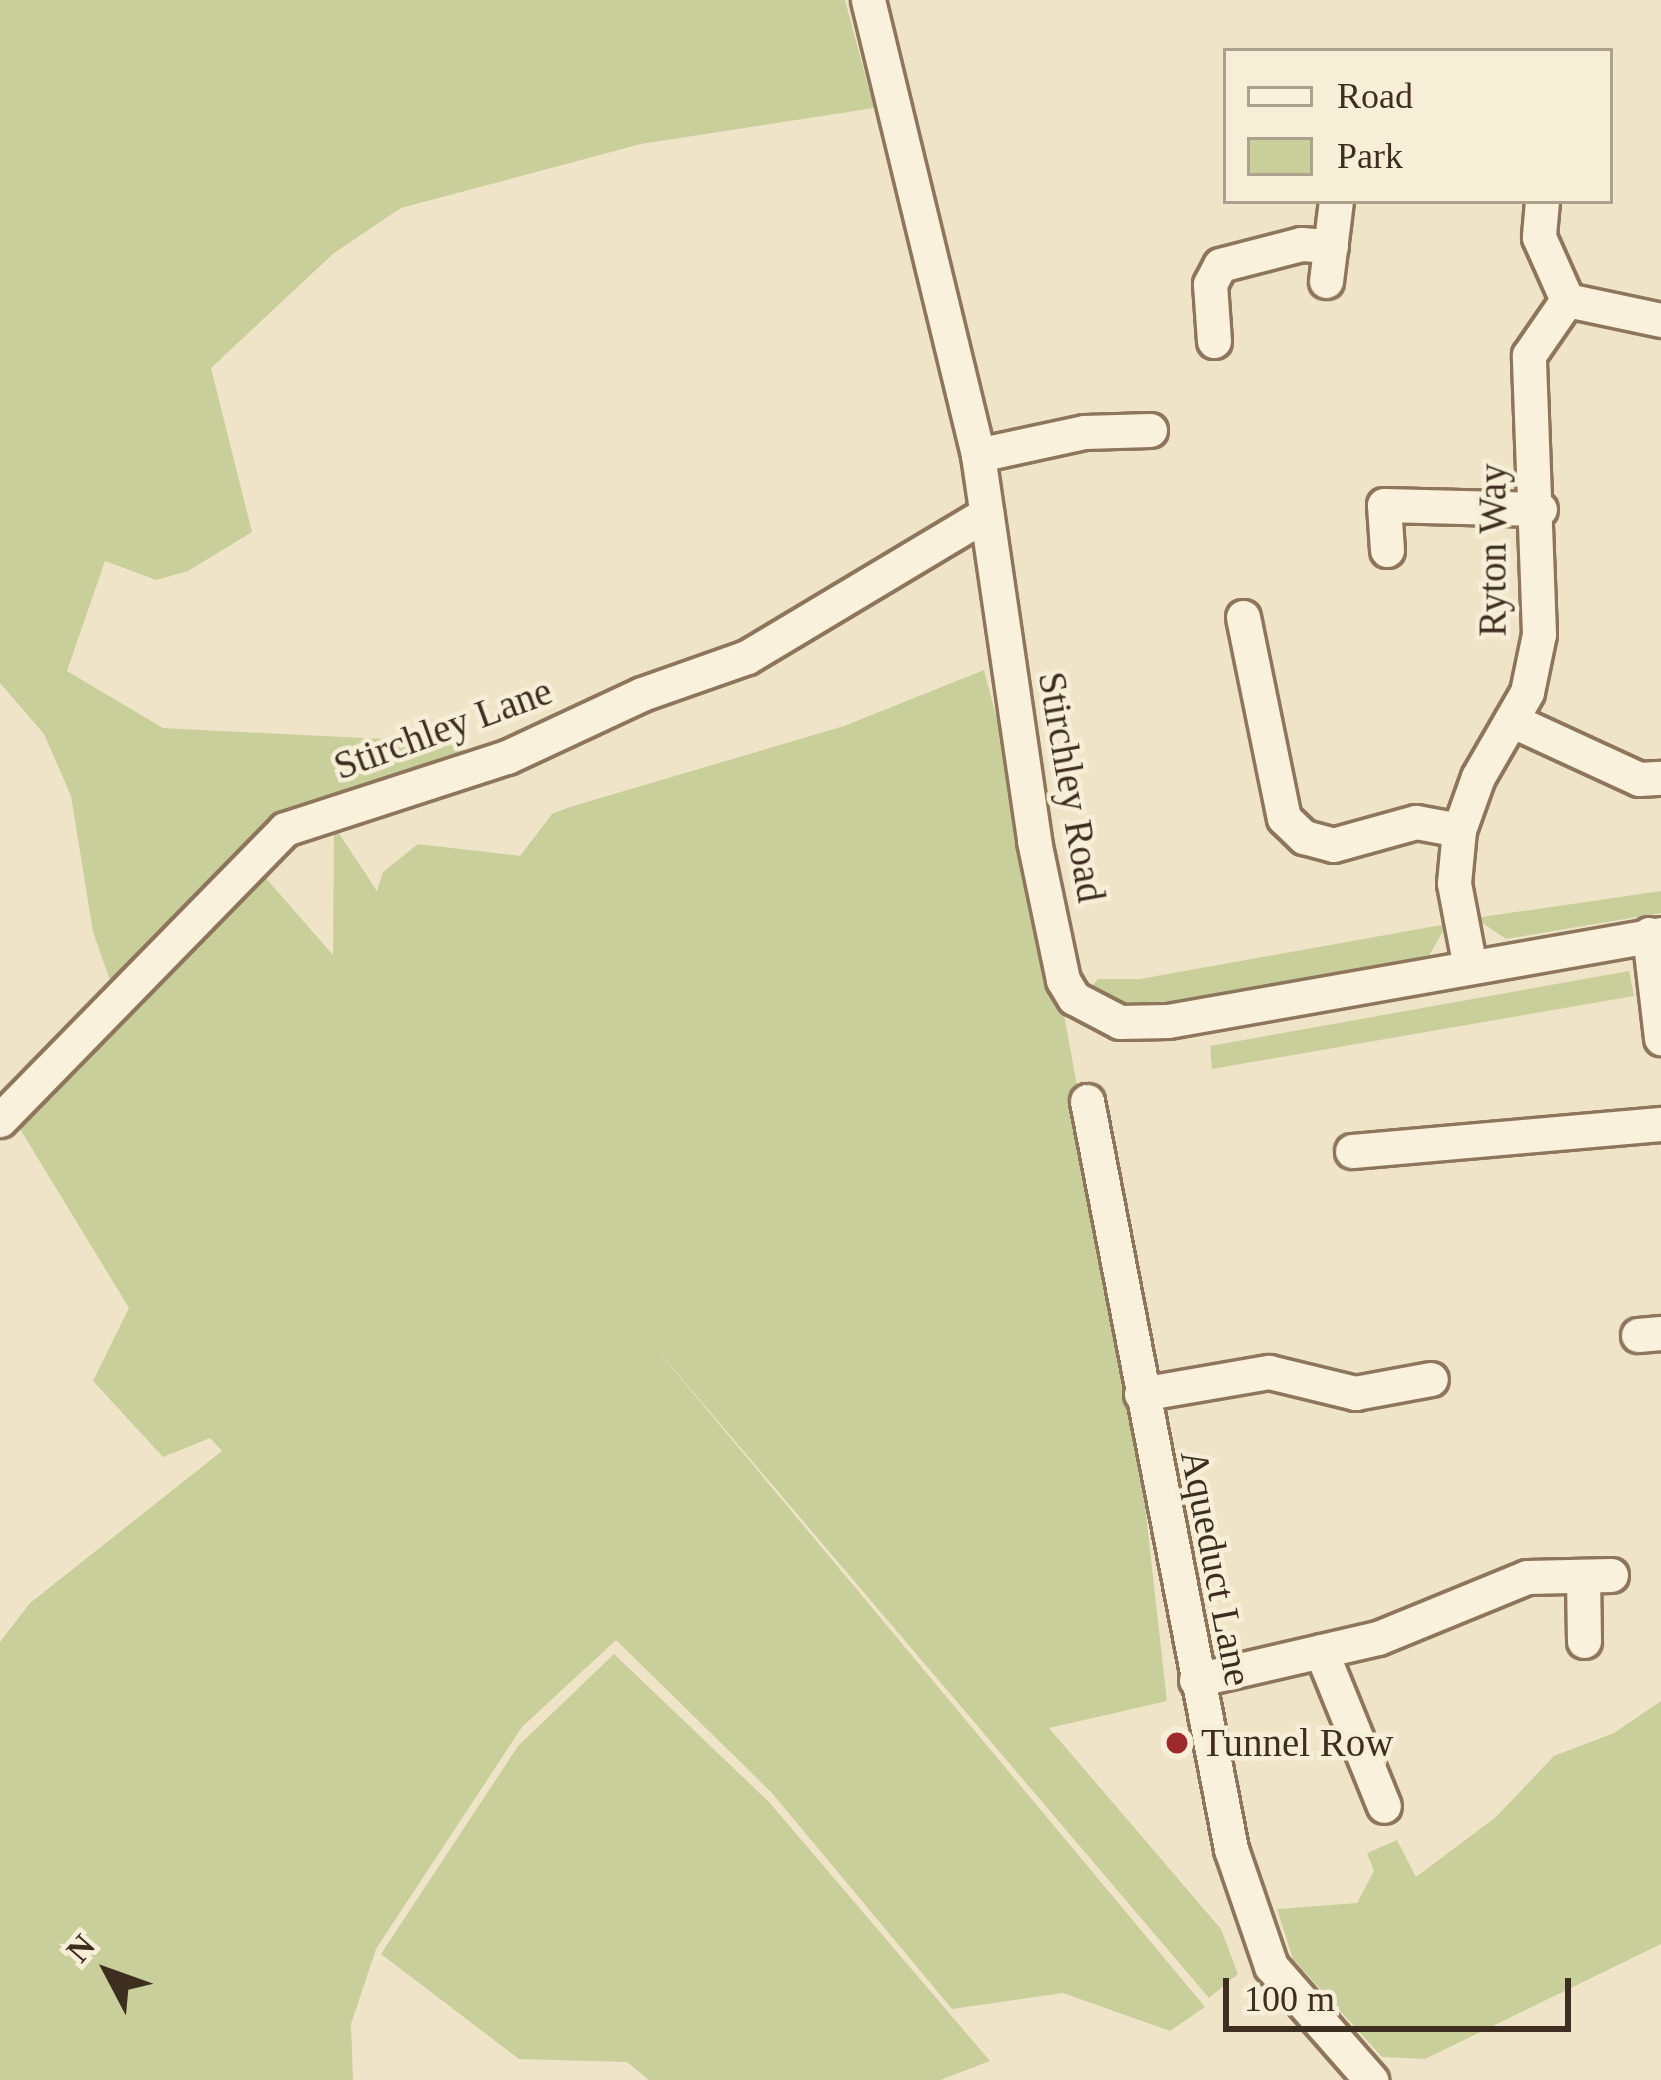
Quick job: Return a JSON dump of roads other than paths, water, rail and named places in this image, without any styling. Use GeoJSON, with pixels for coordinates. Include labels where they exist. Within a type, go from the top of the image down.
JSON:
{"type":"FeatureCollection","features":[{"type":"Feature","properties":{"kind":"street","name":"Stirchley Road"},"geometry":{"type":"LineString","coordinates":[[868,0],[978,455],[1034,841],[1063,980],[1074,998],[1120,1022],[1168,1021],[1469,962],[1655,934]]}},
{"type":"Feature","properties":{"kind":"street"},"geometry":{"type":"LineString","coordinates":[[1326,281],[1336,204]]}},
{"type":"Feature","properties":{"kind":"street"},"geometry":{"type":"LineString","coordinates":[[1542,204],[1539,237],[1567,300],[1661,320]]}},
{"type":"Feature","properties":{"kind":"street"},"geometry":{"type":"LineString","coordinates":[[1214,340],[1210,284],[1220,265],[1280,247],[1331,246]]}},
{"type":"Feature","properties":{"kind":"street","name":"Ryton Way"},"geometry":{"type":"LineString","coordinates":[[1469,962],[1454,883],[1460,830],[1527,692],[1539,634],[1540,509],[1529,355],[1567,300]]}},
{"type":"Feature","properties":{"kind":"street"},"geometry":{"type":"LineString","coordinates":[[978,455],[1084,432],[1150,430]]}},
{"type":"Feature","properties":{"kind":"street"},"geometry":{"type":"LineString","coordinates":[[1387,550],[1384,505],[1540,509]]}},
{"type":"Feature","properties":{"kind":"street","name":"Stirchley Lane"},"geometry":{"type":"LineString","coordinates":[[0,1120],[286,829],[518,753],[642,694],[747,657],[986,514]]}},
{"type":"Feature","properties":{"kind":"street"},"geometry":{"type":"LineString","coordinates":[[1243,616],[1284,818],[1304,837],[1333,845],[1416,822],[1460,830]]}},
{"type":"Feature","properties":{"kind":"street"},"geometry":{"type":"LineString","coordinates":[[1511,719],[1639,779],[1661,778]]}},
{"type":"Feature","properties":{"kind":"street"},"geometry":{"type":"LineString","coordinates":[[1655,934],[1661,1038]]}},
{"type":"Feature","properties":{"kind":"street","name":"Aqueduct Lane"},"geometry":{"type":"LineString","coordinates":[[1087,1101],[1231,1850],[1271,1966],[1371,2080]]}},
{"type":"Feature","properties":{"kind":"street"},"geometry":{"type":"LineString","coordinates":[[1352,1151],[1661,1124]]}},
{"type":"Feature","properties":{"kind":"street"},"geometry":{"type":"LineString","coordinates":[[1141,1394],[1269,1372],[1355,1393],[1431,1379]]}},
{"type":"Feature","properties":{"kind":"street"},"geometry":{"type":"LineString","coordinates":[[1196,1680],[1378,1638],[1526,1576],[1597,1576],[1584,1641]]}},
{"type":"Feature","properties":{"kind":"street"},"geometry":{"type":"LineString","coordinates":[[1321,1651],[1384,1806]]}},
{"type":"Feature","properties":{"kind":"place","name":"Tunnel Row"},"geometry":{"type":"Point","coordinates":[1177,1743]}}]}
